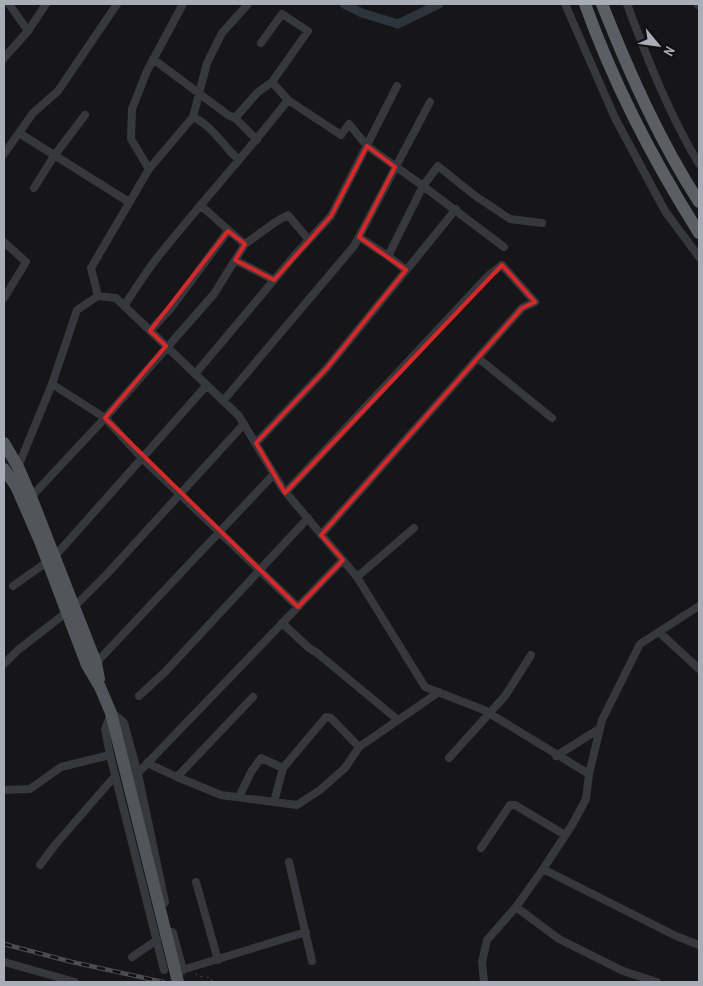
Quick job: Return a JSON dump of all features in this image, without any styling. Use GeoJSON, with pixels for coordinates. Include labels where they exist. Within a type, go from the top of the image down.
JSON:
{"type":"FeatureCollection","features":[{"type":"Feature","properties":{"kind":"highway"},"geometry":{"type":"LineString","coordinates":[[584,4],[622,97],[672,190],[699,233]]}},
{"type":"Feature","properties":{"kind":"highway"},"geometry":{"type":"LineString","coordinates":[[602,4],[621,52],[646,105],[699,202]]}},
{"type":"Feature","properties":{"kind":"main road"},"geometry":{"type":"LineString","coordinates":[[4,443],[18,467],[31,497],[51,559]]}},
{"type":"Feature","properties":{"kind":"main road"},"geometry":{"type":"LineString","coordinates":[[4,470],[16,486],[51,559],[71,609],[96,663],[100,687]]}},
{"type":"Feature","properties":{"kind":"main road"},"geometry":{"type":"LineString","coordinates":[[71,609],[87,665],[100,687],[113,718],[175,974]]}},
{"type":"Feature","properties":{"kind":"street"},"geometry":{"type":"LineString","coordinates":[[9,4],[28,31]]}},
{"type":"Feature","properties":{"kind":"street"},"geometry":{"type":"LineString","coordinates":[[4,58],[28,31],[46,4]]}},
{"type":"Feature","properties":{"kind":"street"},"geometry":{"type":"LineString","coordinates":[[4,154],[33,113],[58,91],[117,4]]}},
{"type":"Feature","properties":{"kind":"street"},"geometry":{"type":"LineString","coordinates":[[149,169],[131,138],[132,109],[154,59],[183,4]]}},
{"type":"Feature","properties":{"kind":"street"},"geometry":{"type":"LineString","coordinates":[[98,296],[91,268],[149,169],[193,117],[207,63],[222,33],[248,4]]}},
{"type":"Feature","properties":{"kind":"street"},"geometry":{"type":"LineString","coordinates":[[566,4],[615,118],[665,211],[699,257]]}},
{"type":"Feature","properties":{"kind":"street"},"geometry":{"type":"LineString","coordinates":[[627,4],[648,58],[687,144],[699,164]]}},
{"type":"Feature","properties":{"kind":"street"},"geometry":{"type":"LineString","coordinates":[[235,118],[258,92],[272,82],[308,31],[282,14],[261,44]]}},
{"type":"Feature","properties":{"kind":"street"},"geometry":{"type":"LineString","coordinates":[[154,59],[228,115],[235,118],[257,140]]}},
{"type":"Feature","properties":{"kind":"street"},"geometry":{"type":"LineString","coordinates":[[272,82],[288,100],[341,135],[349,124],[366,146],[456,209],[504,247]]}},
{"type":"Feature","properties":{"kind":"street"},"geometry":{"type":"LineString","coordinates":[[195,374],[331,216],[397,86]]}},
{"type":"Feature","properties":{"kind":"street"},"geometry":{"type":"LineString","coordinates":[[124,306],[155,260],[257,140],[288,100]]}},
{"type":"Feature","properties":{"kind":"street"},"geometry":{"type":"LineString","coordinates":[[224,401],[354,246],[430,102]]}},
{"type":"Feature","properties":{"kind":"street"},"geometry":{"type":"LineString","coordinates":[[34,188],[54,156],[85,115]]}},
{"type":"Feature","properties":{"kind":"street"},"geometry":{"type":"LineString","coordinates":[[193,117],[201,120],[233,156],[239,159]]}},
{"type":"Feature","properties":{"kind":"street"},"geometry":{"type":"LineString","coordinates":[[19,133],[129,202]]}},
{"type":"Feature","properties":{"kind":"street"},"geometry":{"type":"LineString","coordinates":[[388,256],[423,186],[438,166],[474,195],[510,219],[542,223]]}},
{"type":"Feature","properties":{"kind":"street"},"geometry":{"type":"LineString","coordinates":[[200,206],[245,244]]}},
{"type":"Feature","properties":{"kind":"street"},"geometry":{"type":"LineString","coordinates":[[256,444],[326,369],[456,209]]}},
{"type":"Feature","properties":{"kind":"street"},"geometry":{"type":"LineString","coordinates":[[31,497],[105,418],[166,346],[214,294],[245,244],[277,221],[288,216],[309,240]]}},
{"type":"Feature","properties":{"kind":"street"},"geometry":{"type":"LineString","coordinates":[[150,331],[171,308],[228,231]]}},
{"type":"Feature","properties":{"kind":"street"},"geometry":{"type":"LineString","coordinates":[[359,237],[406,270]]}},
{"type":"Feature","properties":{"kind":"street"},"geometry":{"type":"LineString","coordinates":[[4,242],[26,262],[4,298]]}},
{"type":"Feature","properties":{"kind":"street"},"geometry":{"type":"LineString","coordinates":[[235,260],[274,280]]}},
{"type":"Feature","properties":{"kind":"street"},"geometry":{"type":"LineString","coordinates":[[286,492],[488,276],[502,265],[535,302],[522,308],[321,535]]}},
{"type":"Feature","properties":{"kind":"street"},"geometry":{"type":"LineString","coordinates":[[18,467],[52,384],[78,310],[98,296],[116,298],[239,416],[286,492],[357,577],[425,687],[490,714],[556,756],[589,774]]}},
{"type":"Feature","properties":{"kind":"street"},"geometry":{"type":"LineString","coordinates":[[478,358],[552,418]]}},
{"type":"Feature","properties":{"kind":"street"},"geometry":{"type":"LineString","coordinates":[[52,384],[105,418],[142,458],[181,493],[219,533],[298,607]]}},
{"type":"Feature","properties":{"kind":"street"},"geometry":{"type":"LineString","coordinates":[[13,586],[51,559],[206,385]]}},
{"type":"Feature","properties":{"kind":"street"},"geometry":{"type":"LineString","coordinates":[[4,664],[18,650],[71,609],[107,574],[244,424]]}},
{"type":"Feature","properties":{"kind":"street"},"geometry":{"type":"LineString","coordinates":[[96,663],[274,474]]}},
{"type":"Feature","properties":{"kind":"street"},"geometry":{"type":"LineString","coordinates":[[139,696],[166,671],[308,518]]}},
{"type":"Feature","properties":{"kind":"street"},"geometry":{"type":"LineString","coordinates":[[357,577],[414,528]]}},
{"type":"Feature","properties":{"kind":"street"},"geometry":{"type":"LineString","coordinates":[[137,774],[343,560]]}},
{"type":"Feature","properties":{"kind":"street"},"geometry":{"type":"LineString","coordinates":[[484,982],[482,962],[488,940],[516,907],[543,869],[586,799],[589,774],[602,720],[640,644],[699,606]]}},
{"type":"Feature","properties":{"kind":"street"},"geometry":{"type":"LineString","coordinates":[[282,623],[309,648],[318,653],[398,720]]}},
{"type":"Feature","properties":{"kind":"street"},"geometry":{"type":"LineString","coordinates":[[659,632],[699,670]]}},
{"type":"Feature","properties":{"kind":"street"},"geometry":{"type":"LineString","coordinates":[[449,758],[505,696],[530,655]]}},
{"type":"Feature","properties":{"kind":"street"},"geometry":{"type":"LineString","coordinates":[[147,763],[221,795],[297,806],[320,790],[345,768],[359,747],[439,692]]}},
{"type":"Feature","properties":{"kind":"street"},"geometry":{"type":"LineString","coordinates":[[177,777],[253,697]]}},
{"type":"Feature","properties":{"kind":"street"},"geometry":{"type":"LineString","coordinates":[[274,802],[283,768],[326,717],[331,718],[359,747]]}},
{"type":"Feature","properties":{"kind":"street"},"geometry":{"type":"LineString","coordinates":[[113,718],[122,723],[137,774],[164,904],[175,974],[157,940],[115,776],[105,728],[113,718]]}},
{"type":"Feature","properties":{"kind":"street"},"geometry":{"type":"LineString","coordinates":[[556,756],[600,729]]}},
{"type":"Feature","properties":{"kind":"street"},"geometry":{"type":"LineString","coordinates":[[4,790],[30,789],[60,767],[110,755]]}},
{"type":"Feature","properties":{"kind":"street"},"geometry":{"type":"LineString","coordinates":[[239,798],[250,772],[261,758],[283,768]]}},
{"type":"Feature","properties":{"kind":"street"},"geometry":{"type":"LineString","coordinates":[[40,865],[115,776]]}},
{"type":"Feature","properties":{"kind":"street"},"geometry":{"type":"LineString","coordinates":[[481,848],[510,805],[515,806],[565,835]]}},
{"type":"Feature","properties":{"kind":"street"},"geometry":{"type":"LineString","coordinates":[[289,862],[312,961]]}},
{"type":"Feature","properties":{"kind":"street"},"geometry":{"type":"LineString","coordinates":[[543,869],[676,936],[699,945]]}},
{"type":"Feature","properties":{"kind":"street"},"geometry":{"type":"LineString","coordinates":[[196,882],[218,960]]}},
{"type":"Feature","properties":{"kind":"street"},"geometry":{"type":"LineString","coordinates":[[516,907],[559,939],[623,971],[657,982]]}},
{"type":"Feature","properties":{"kind":"street"},"geometry":{"type":"LineString","coordinates":[[175,974],[306,932]]}},
{"type":"Feature","properties":{"kind":"street"},"geometry":{"type":"LineString","coordinates":[[132,957],[157,940]]}},
{"type":"Feature","properties":{"kind":"street"},"geometry":{"type":"LineString","coordinates":[[4,962],[75,982]]}},
{"type":"Feature","properties":{"kind":"path"},"geometry":{"type":"LineString","coordinates":[[197,976],[212,978],[211,982]]}},
{"type":"Feature","properties":{"kind":"highlighted area"},"geometry":{"type":"Polygon","coordinates":[[[367,146],[395,167],[359,237],[406,270],[326,369],[256,443],[285,493],[502,265],[535,302],[522,308],[321,535],[343,560],[298,607],[105,418],[166,346],[150,331],[228,231],[245,244],[235,260],[274,280],[331,216],[367,146]]]}},
{"type":"Feature","properties":{"kind":"waterway"},"geometry":{"type":"LineString","coordinates":[[344,4],[362,13],[398,24],[439,4]]}},
{"type":"Feature","properties":{"kind":"railway"},"geometry":{"type":"LineString","coordinates":[[4,944],[72,962],[163,982]]}}]}
